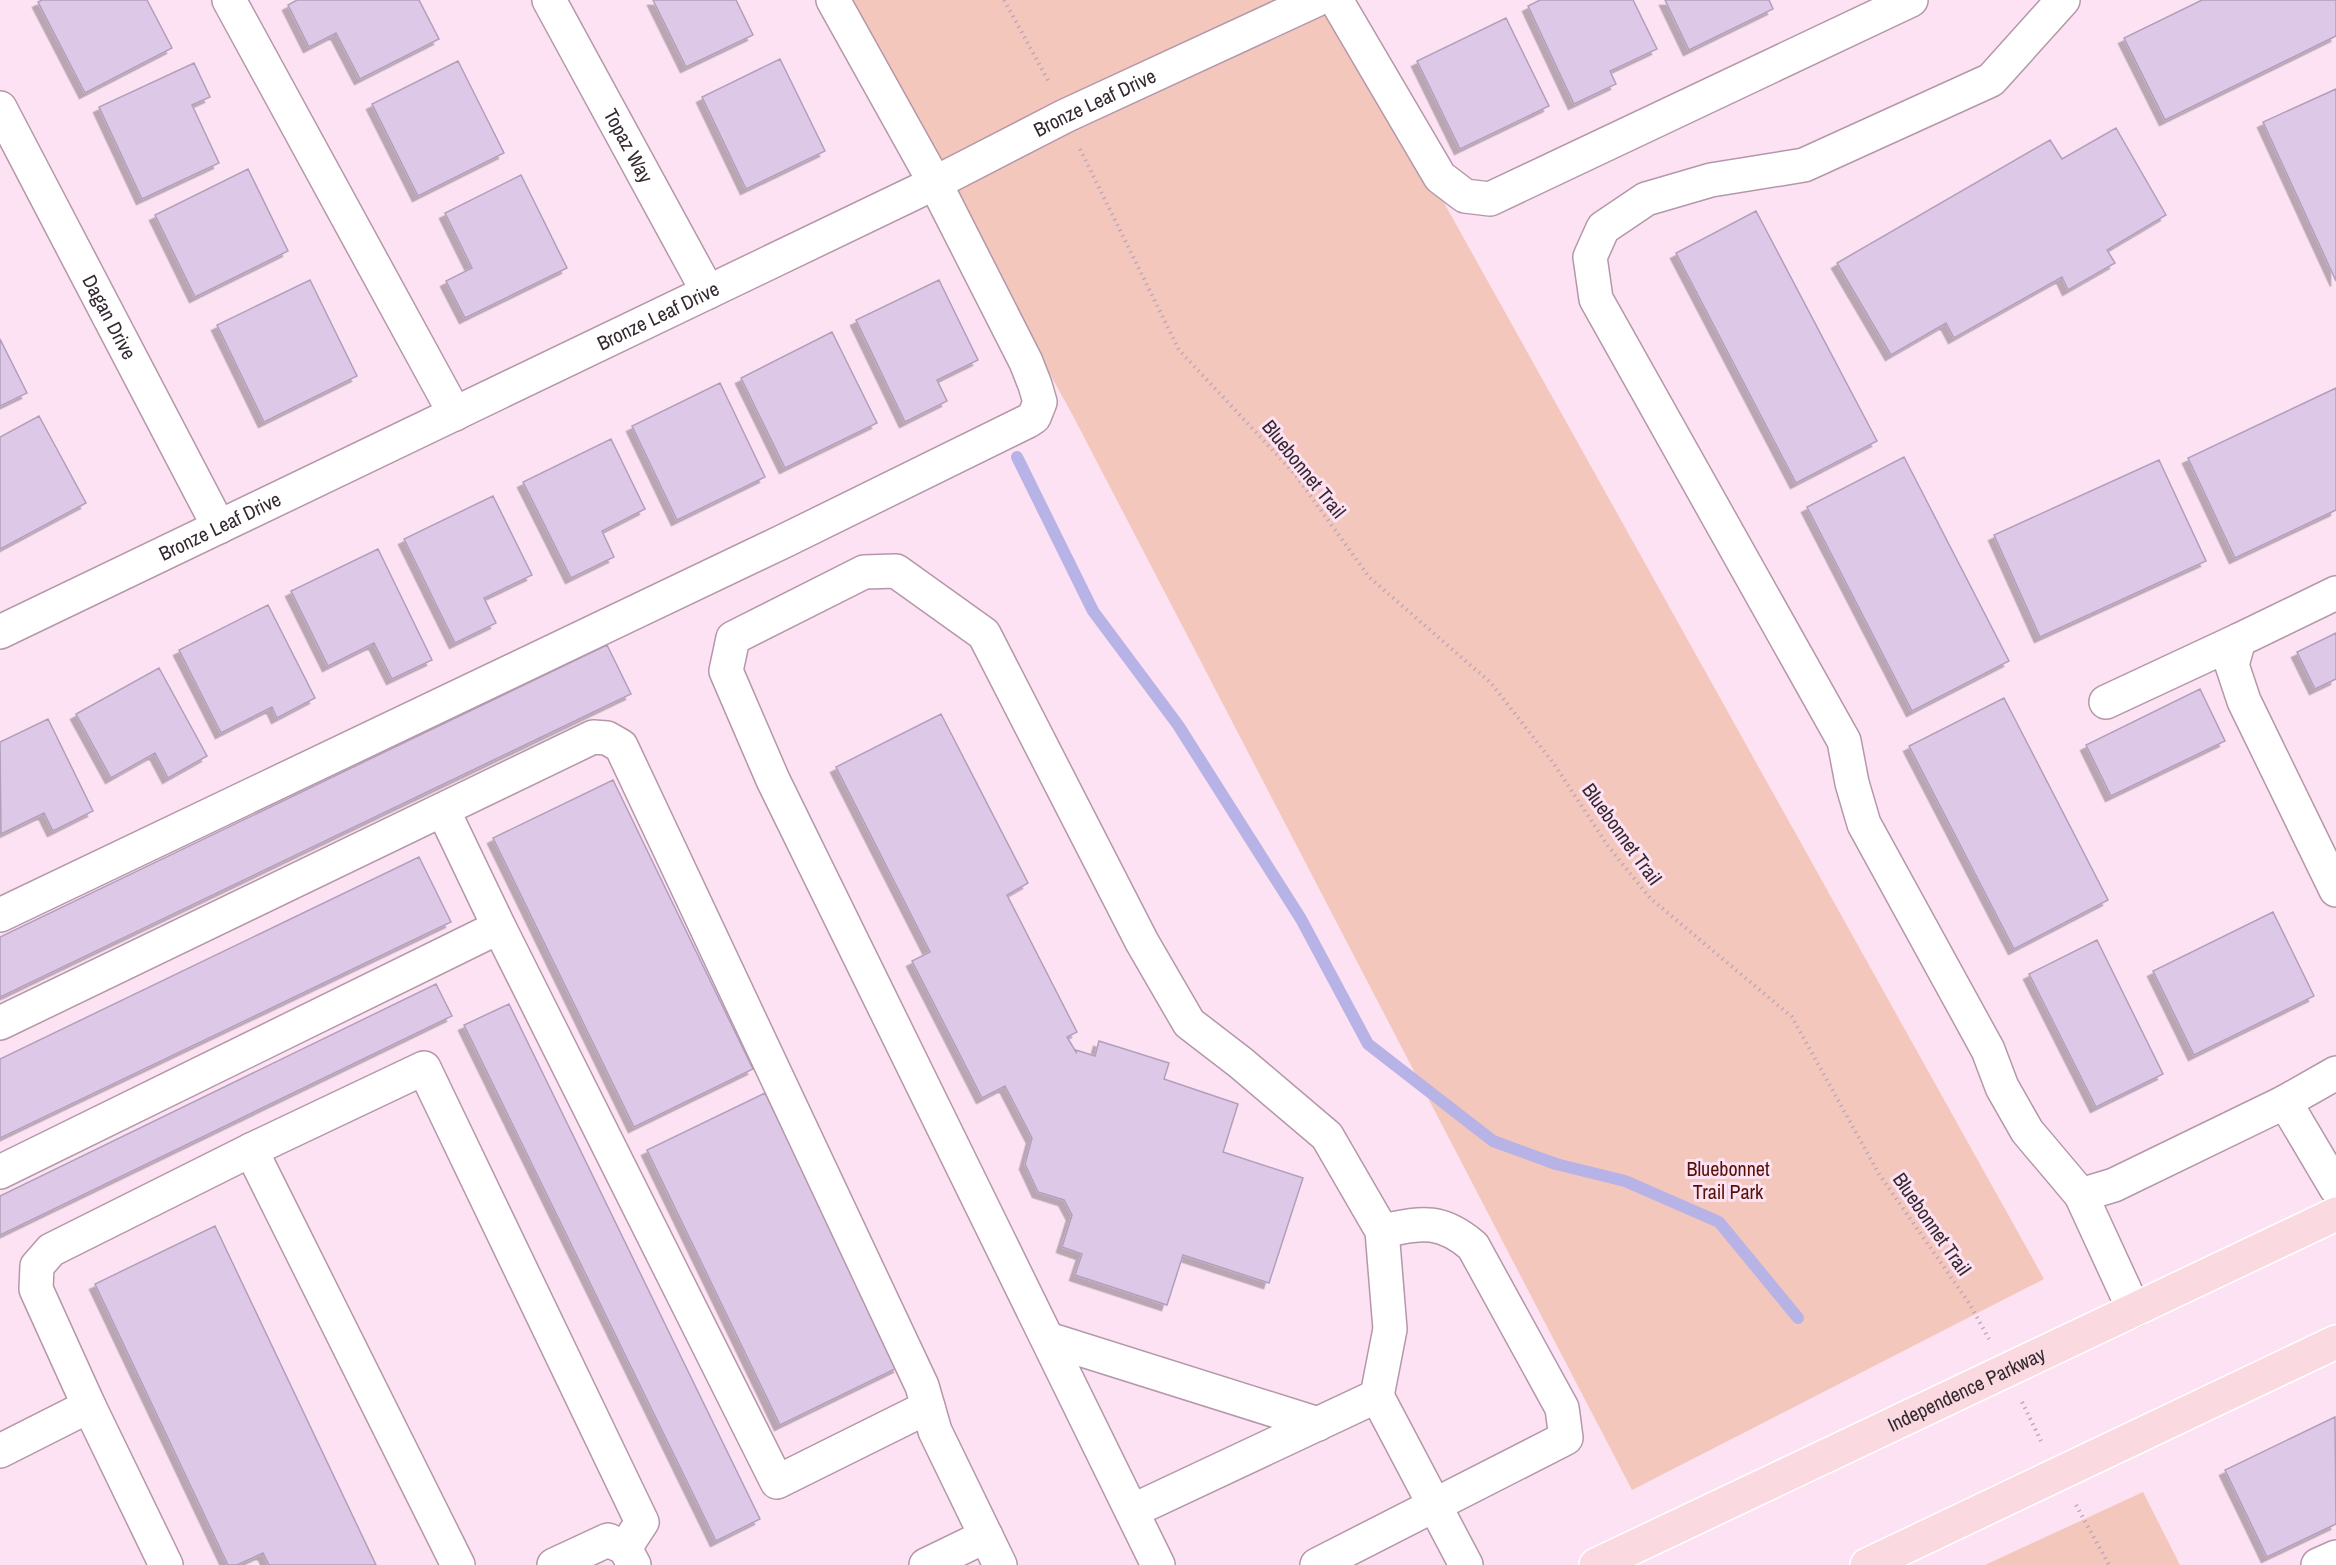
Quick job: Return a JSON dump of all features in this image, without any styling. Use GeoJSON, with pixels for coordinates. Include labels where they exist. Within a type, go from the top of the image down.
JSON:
{"type":"FeatureCollection","features":[{"type":"Feature","properties":{"kind":"main road","name":"Independence Parkway"},"geometry":{"type":"LineString","coordinates":[[1596,1565],[2336,1214]]}},
{"type":"Feature","properties":{"kind":"main road"},"geometry":{"type":"LineString","coordinates":[[1867,1565],[2336,1342]]}},
{"type":"Feature","properties":{"kind":"street"},"geometry":{"type":"LineString","coordinates":[[229,0],[455,414]]}},
{"type":"Feature","properties":{"kind":"street","name":"Topaz Way"},"geometry":{"type":"LineString","coordinates":[[549,0],[708,292]]}},
{"type":"Feature","properties":{"kind":"street"},"geometry":{"type":"LineString","coordinates":[[0,915],[784,541],[1034,417],[1040,402],[1029,370],[935,183],[833,0]]}},
{"type":"Feature","properties":{"kind":"street","name":"Bronze Leaf Drive"},"geometry":{"type":"LineString","coordinates":[[0,632],[935,183],[1065,116],[1316,0]]}},
{"type":"Feature","properties":{"kind":"street"},"geometry":{"type":"LineString","coordinates":[[1336,0],[1440,177],[1465,196],[1490,199],[1911,0]]}},
{"type":"Feature","properties":{"kind":"street"},"geometry":{"type":"LineString","coordinates":[[2063,0],[1992,80],[1804,165],[1711,180],[1646,200],[1603,228],[1590,257],[1596,299],[1844,741],[1852,783],[1864,824],[1988,1050],[2002,1087],[2027,1131],[2081,1195],[2134,1310]]}},
{"type":"Feature","properties":{"kind":"street","name":"Dagan Drive"},"geometry":{"type":"LineString","coordinates":[[0,108],[219,527]]}},
{"type":"Feature","properties":{"kind":"street"},"geometry":{"type":"LineString","coordinates":[[1158,1565],[773,780],[726,671],[733,638],[864,572],[896,571],[984,634],[1142,942],[1189,1023],[1327,1136],[1382,1231],[1390,1329],[1377,1396],[1466,1565]]}},
{"type":"Feature","properties":{"kind":"street"},"geometry":{"type":"LineString","coordinates":[[2106,702],[2336,593]]}},
{"type":"Feature","properties":{"kind":"street"},"geometry":{"type":"LineString","coordinates":[[2239,640],[2232,665],[2244,701],[2336,890]]}},
{"type":"Feature","properties":{"kind":"street"},"geometry":{"type":"LineString","coordinates":[[0,1023],[593,737],[607,738],[621,746],[922,1386],[935,1431],[1000,1565]]}},
{"type":"Feature","properties":{"kind":"street"},"geometry":{"type":"LineString","coordinates":[[443,810],[499,927],[777,1482],[928,1407]]}},
{"type":"Feature","properties":{"kind":"street"},"geometry":{"type":"LineString","coordinates":[[0,1172],[499,927]]}},
{"type":"Feature","properties":{"kind":"street"},"geometry":{"type":"LineString","coordinates":[[166,1565],[89,1406],[36,1289],[37,1266],[51,1250],[251,1150],[424,1068],[642,1522],[630,1556],[608,1540],[554,1565]]}},
{"type":"Feature","properties":{"kind":"street"},"geometry":{"type":"LineString","coordinates":[[2081,1195],[2114,1185],[2285,1102],[2336,1073]]}},
{"type":"Feature","properties":{"kind":"street"},"geometry":{"type":"LineString","coordinates":[[2285,1102],[2336,1188]]}},
{"type":"Feature","properties":{"kind":"street"},"geometry":{"type":"LineString","coordinates":[[251,1150],[458,1565]]}},
{"type":"Feature","properties":{"kind":"street"},"geometry":{"type":"LineString","coordinates":[[1317,1565],[1566,1438],[1562,1408],[1473,1246],[1456,1232],[1423,1222],[1382,1231]]}},
{"type":"Feature","properties":{"kind":"street"},"geometry":{"type":"LineString","coordinates":[[1048,1339],[1318,1424]]}},
{"type":"Feature","properties":{"kind":"street"},"geometry":{"type":"LineString","coordinates":[[1132,1511],[1377,1396]]}},
{"type":"Feature","properties":{"kind":"street"},"geometry":{"type":"LineString","coordinates":[[0,1450],[89,1406]]}},
{"type":"Feature","properties":{"kind":"street"},"geometry":{"type":"LineString","coordinates":[[926,1565],[986,1536]]}},
{"type":"Feature","properties":{"kind":"street"},"geometry":{"type":"LineString","coordinates":[[2318,1565],[2336,1557]]}},
{"type":"Feature","properties":{"kind":"path"},"geometry":{"type":"LineString","coordinates":[[1004,0],[1054,92]]}},
{"type":"Feature","properties":{"kind":"path","name":"Bluebonnet Trail"},"geometry":{"type":"LineString","coordinates":[[1078,144],[1179,350],[1294,473],[1369,577],[1491,683],[1554,764],[1608,846],[1650,898],[1791,1017],[1879,1174],[1969,1303],[2109,1565]]}},
{"type":"Feature","properties":{"kind":"green space","name":"Bluebonnet Trail Park"},"geometry":{"type":"Polygon","coordinates":[[[844,0],[1331,0],[2044,1279],[1632,1490],[1072,414],[844,0]]]}},
{"type":"Feature","properties":{"kind":"green space"},"geometry":{"type":"Polygon","coordinates":[[[2143,1492],[2180,1565],[1985,1565],[2143,1492]]]}},
{"type":"Feature","properties":{"kind":"building"},"geometry":{"type":"Polygon","coordinates":[[[42,0],[147,0],[172,48],[85,93],[38,2],[42,0]]]}},
{"type":"Feature","properties":{"kind":"building"},"geometry":{"type":"Polygon","coordinates":[[[297,0],[419,0],[439,39],[360,79],[336,33],[309,47],[288,5],[297,0]]]}},
{"type":"Feature","properties":{"kind":"building"},"geometry":{"type":"Polygon","coordinates":[[[653,0],[736,0],[753,35],[686,67],[653,0]]]}},
{"type":"Feature","properties":{"kind":"building"},"geometry":{"type":"Polygon","coordinates":[[[1540,0],[1633,0],[1657,49],[1610,71],[1616,84],[1574,104],[1528,6],[1540,0]]]}},
{"type":"Feature","properties":{"kind":"building"},"geometry":{"type":"Polygon","coordinates":[[[1665,0],[1769,0],[1773,9],[1689,50],[1665,0]]]}},
{"type":"Feature","properties":{"kind":"building"},"geometry":{"type":"Polygon","coordinates":[[[2202,0],[2336,0],[2336,36],[2165,120],[2124,38],[2202,0]]]}},
{"type":"Feature","properties":{"kind":"building"},"geometry":{"type":"Polygon","coordinates":[[[1506,18],[1549,106],[1460,149],[1417,61],[1506,18]]]}},
{"type":"Feature","properties":{"kind":"building"},"geometry":{"type":"Polygon","coordinates":[[[780,59],[825,151],[746,189],[702,97],[780,59]]]}},
{"type":"Feature","properties":{"kind":"building"},"geometry":{"type":"Polygon","coordinates":[[[458,61],[504,153],[418,196],[372,104],[458,61]]]}},
{"type":"Feature","properties":{"kind":"building"},"geometry":{"type":"Polygon","coordinates":[[[194,63],[210,97],[192,105],[219,163],[142,199],[99,107],[194,63]]]}},
{"type":"Feature","properties":{"kind":"building"},"geometry":{"type":"Polygon","coordinates":[[[2336,89],[2336,281],[2263,122],[2336,89]]]}},
{"type":"Feature","properties":{"kind":"building"},"geometry":{"type":"Polygon","coordinates":[[[2116,128],[2166,215],[2107,250],[2115,263],[2068,290],[2062,277],[1954,338],[1946,323],[1891,355],[1837,263],[2050,140],[2062,159],[2116,128]]]}},
{"type":"Feature","properties":{"kind":"building"},"geometry":{"type":"Polygon","coordinates":[[[248,169],[288,251],[195,297],[155,215],[248,169]]]}},
{"type":"Feature","properties":{"kind":"building"},"geometry":{"type":"Polygon","coordinates":[[[521,175],[567,268],[465,318],[446,281],[472,268],[445,213],[521,175]]]}},
{"type":"Feature","properties":{"kind":"building"},"geometry":{"type":"Polygon","coordinates":[[[1756,211],[1877,441],[1796,483],[1676,253],[1756,211]]]}},
{"type":"Feature","properties":{"kind":"building"},"geometry":{"type":"Polygon","coordinates":[[[310,280],[357,376],[264,422],[217,325],[310,280]]]}},
{"type":"Feature","properties":{"kind":"building"},"geometry":{"type":"Polygon","coordinates":[[[939,280],[978,360],[937,380],[947,401],[905,422],[856,320],[939,280]]]}},
{"type":"Feature","properties":{"kind":"building"},"geometry":{"type":"Polygon","coordinates":[[[832,332],[877,423],[785,468],[741,378],[832,332]]]}},
{"type":"Feature","properties":{"kind":"building"},"geometry":{"type":"Polygon","coordinates":[[[0,339],[27,393],[0,406],[0,339]]]}},
{"type":"Feature","properties":{"kind":"building"},"geometry":{"type":"Polygon","coordinates":[[[720,383],[765,477],[677,520],[632,426],[720,383]]]}},
{"type":"Feature","properties":{"kind":"building"},"geometry":{"type":"Polygon","coordinates":[[[2336,388],[2336,510],[2235,558],[2188,458],[2336,388]]]}},
{"type":"Feature","properties":{"kind":"building"},"geometry":{"type":"Polygon","coordinates":[[[39,416],[86,503],[0,549],[0,437],[39,416]]]}},
{"type":"Feature","properties":{"kind":"building"},"geometry":{"type":"Polygon","coordinates":[[[611,439],[645,509],[602,531],[614,557],[571,578],[523,482],[611,439]]]}},
{"type":"Feature","properties":{"kind":"building"},"geometry":{"type":"Polygon","coordinates":[[[1904,457],[2009,661],[1912,711],[1807,507],[1904,457]]]}},
{"type":"Feature","properties":{"kind":"building"},"geometry":{"type":"Polygon","coordinates":[[[2159,460],[2206,561],[2040,637],[1994,535],[2159,460]]]}},
{"type":"Feature","properties":{"kind":"building"},"geometry":{"type":"Polygon","coordinates":[[[493,496],[532,575],[484,598],[496,623],[455,643],[404,539],[493,496]]]}},
{"type":"Feature","properties":{"kind":"building"},"geometry":{"type":"Polygon","coordinates":[[[378,549],[432,660],[392,679],[374,643],[328,666],[291,591],[378,549]]]}},
{"type":"Feature","properties":{"kind":"building"},"geometry":{"type":"Polygon","coordinates":[[[268,605],[315,698],[277,718],[272,707],[221,733],[179,650],[268,605]]]}},
{"type":"Feature","properties":{"kind":"building"},"geometry":{"type":"Polygon","coordinates":[[[2336,633],[2336,679],[2315,689],[2297,652],[2336,633]]]}},
{"type":"Feature","properties":{"kind":"building"},"geometry":{"type":"Polygon","coordinates":[[[607,645],[631,694],[0,997],[0,937],[607,645]]]}},
{"type":"Feature","properties":{"kind":"building"},"geometry":{"type":"Polygon","coordinates":[[[159,668],[207,756],[168,778],[155,753],[111,778],[76,714],[159,668]]]}},
{"type":"Feature","properties":{"kind":"building"},"geometry":{"type":"Polygon","coordinates":[[[2200,689],[2225,741],[2111,796],[2086,745],[2200,689]]]}},
{"type":"Feature","properties":{"kind":"building"},"geometry":{"type":"Polygon","coordinates":[[[2004,698],[2108,900],[2014,949],[1909,746],[2004,698]]]}},
{"type":"Feature","properties":{"kind":"building"},"geometry":{"type":"Polygon","coordinates":[[[941,714],[1028,883],[1007,895],[1077,1032],[1067,1037],[1076,1052],[1076,1050],[1095,1056],[1099,1041],[1169,1063],[1164,1079],[1238,1104],[1223,1152],[1303,1178],[1269,1283],[1183,1255],[1167,1305],[1075,1275],[1082,1254],[1062,1247],[1072,1215],[1064,1200],[1038,1192],[1025,1164],[1032,1138],[1005,1086],[982,1098],[912,961],[930,952],[836,767],[941,714]]]}},
{"type":"Feature","properties":{"kind":"building"},"geometry":{"type":"Polygon","coordinates":[[[48,719],[93,811],[53,831],[44,813],[1,834],[0,742],[48,719]]]}},
{"type":"Feature","properties":{"kind":"building"},"geometry":{"type":"Polygon","coordinates":[[[613,780],[753,1069],[634,1127],[493,838],[613,780]]]}},
{"type":"Feature","properties":{"kind":"building"},"geometry":{"type":"Polygon","coordinates":[[[419,857],[451,922],[0,1138],[0,1059],[419,857]]]}},
{"type":"Feature","properties":{"kind":"building"},"geometry":{"type":"Polygon","coordinates":[[[2273,912],[2314,996],[2194,1055],[2153,971],[2273,912]]]}},
{"type":"Feature","properties":{"kind":"building"},"geometry":{"type":"Polygon","coordinates":[[[2097,940],[2163,1074],[2096,1107],[2029,974],[2097,940]]]}},
{"type":"Feature","properties":{"kind":"building"},"geometry":{"type":"Polygon","coordinates":[[[436,984],[452,1016],[0,1235],[0,1196],[436,984]]]}},
{"type":"Feature","properties":{"kind":"building"},"geometry":{"type":"Polygon","coordinates":[[[509,1004],[760,1519],[716,1541],[464,1025],[509,1004]]]}},
{"type":"Feature","properties":{"kind":"building"},"geometry":{"type":"Polygon","coordinates":[[[765,1093],[899,1367],[780,1425],[647,1150],[765,1093]]]}},
{"type":"Feature","properties":{"kind":"building"},"geometry":{"type":"Polygon","coordinates":[[[215,1226],[376,1565],[269,1565],[263,1553],[237,1565],[228,1565],[95,1284],[215,1226]]]}},
{"type":"Feature","properties":{"kind":"building"},"geometry":{"type":"Polygon","coordinates":[[[2335,1417],[2336,1524],[2267,1557],[2225,1470],[2335,1417]]]}},
{"type":"Feature","properties":{"kind":"waterway"},"geometry":{"type":"LineString","coordinates":[[1017,457],[1093,611],[1178,725],[1301,919],[1368,1044],[1493,1141],[1556,1164],[1625,1181],[1719,1222],[1798,1318]]}}]}
